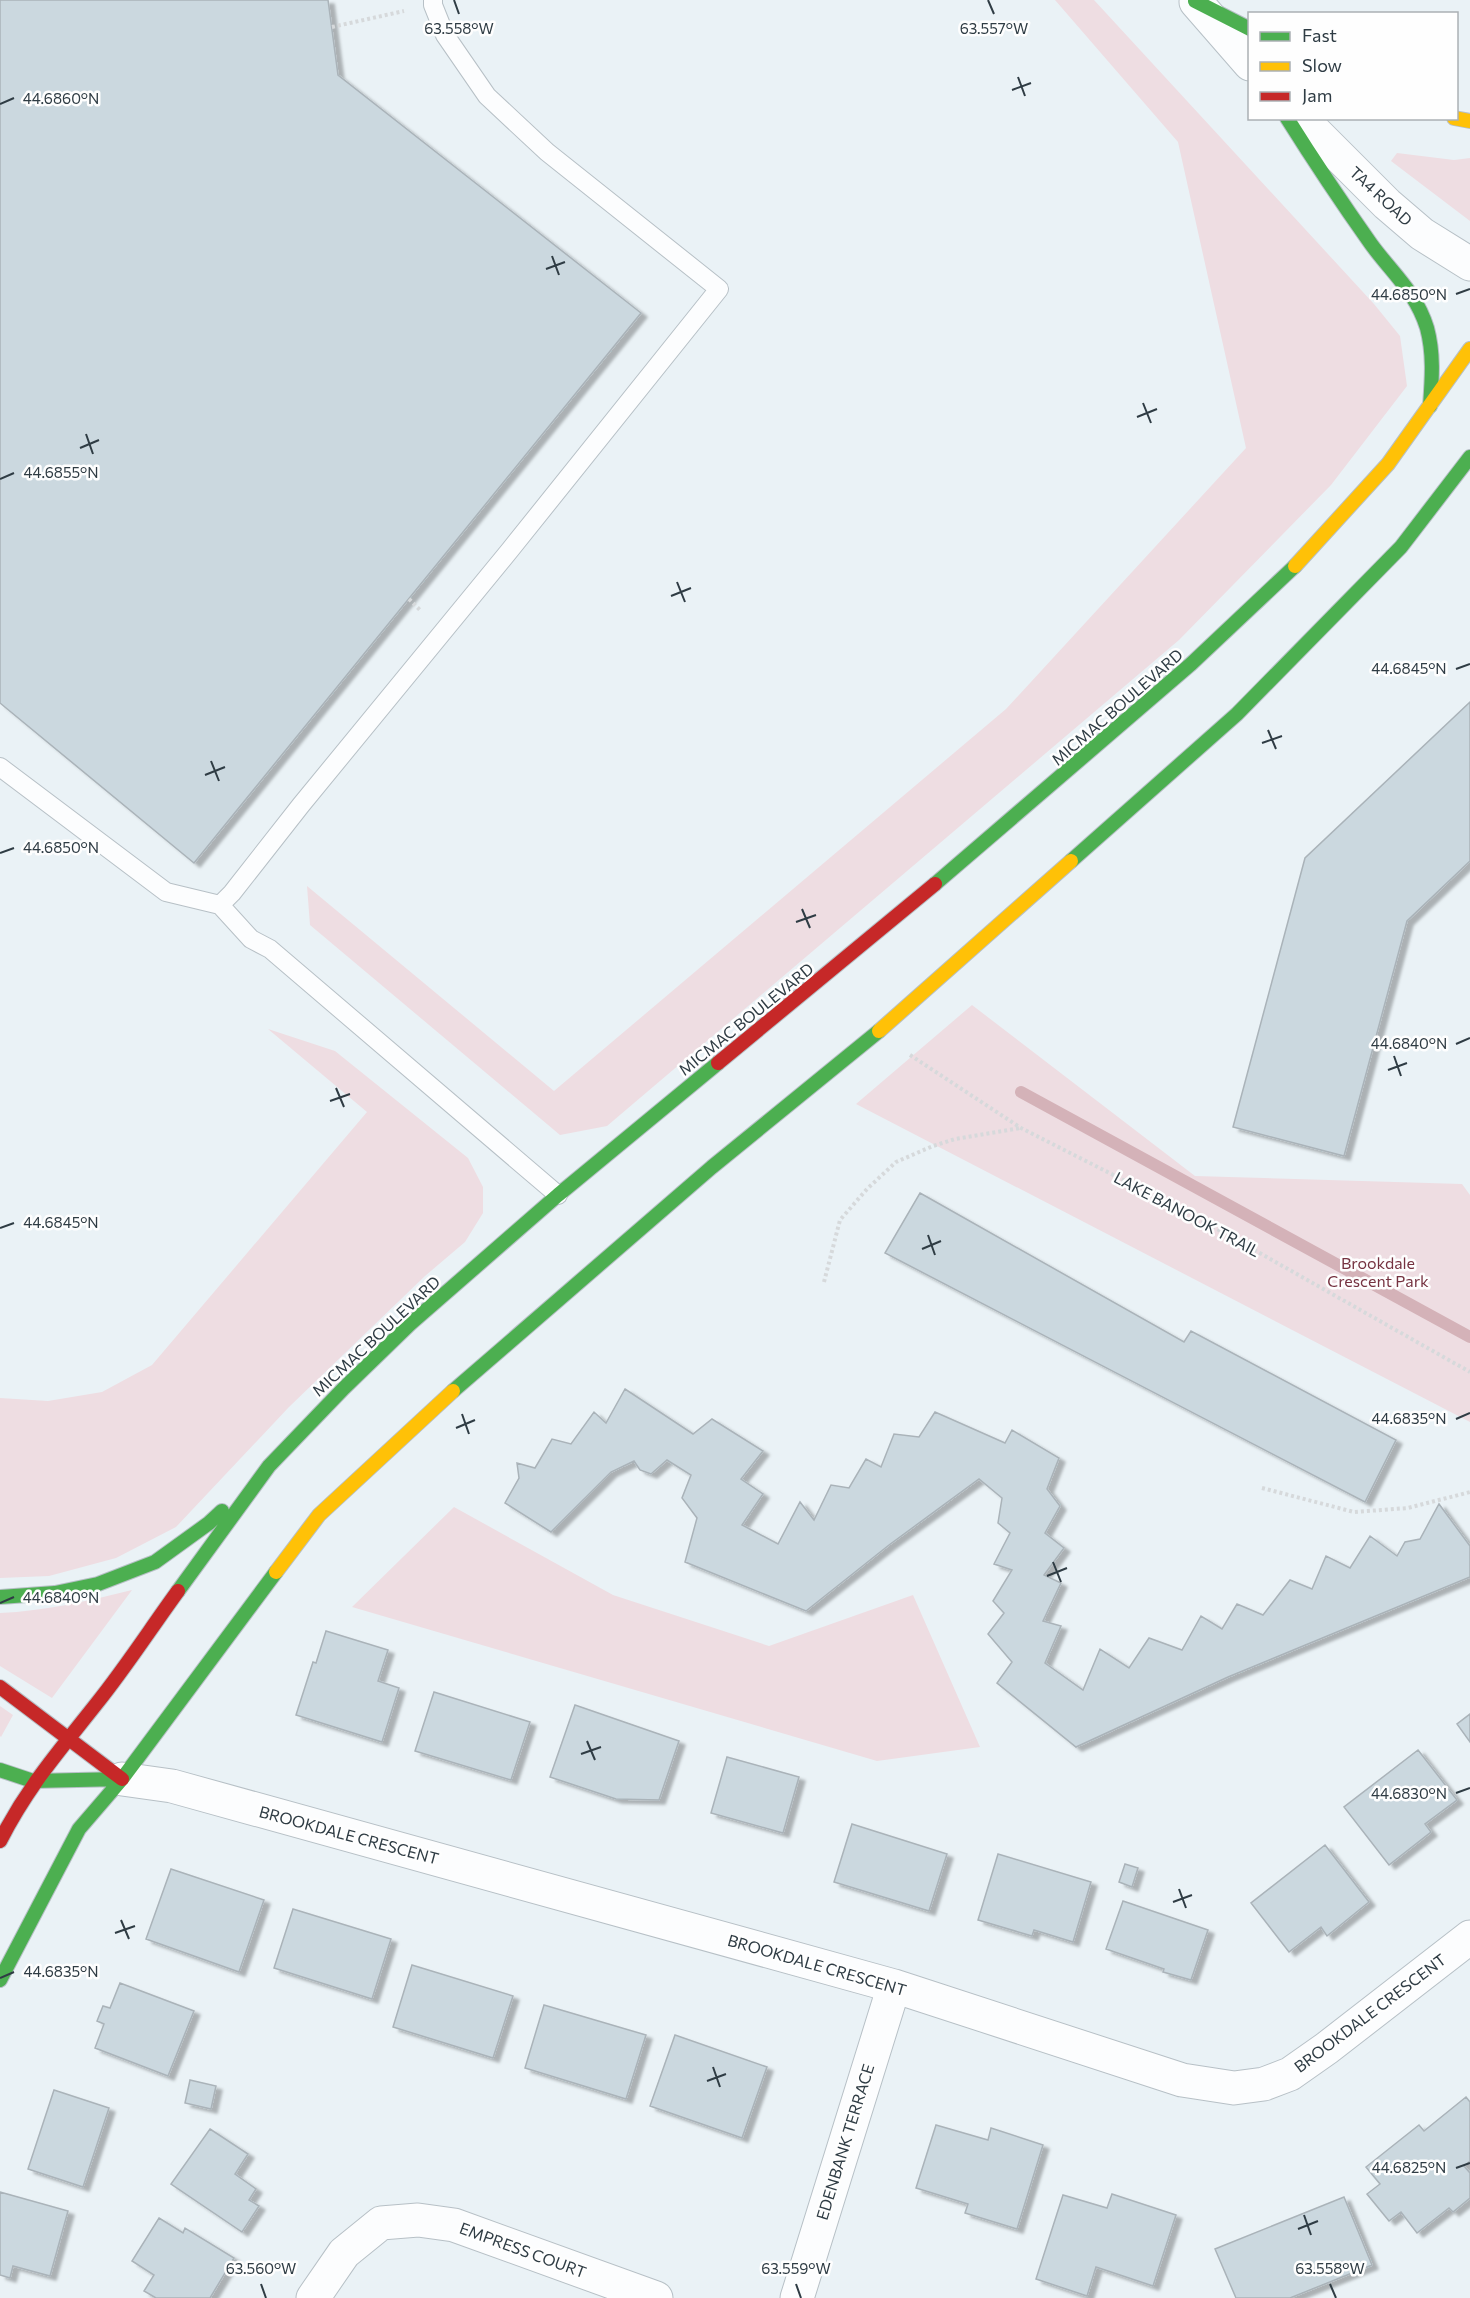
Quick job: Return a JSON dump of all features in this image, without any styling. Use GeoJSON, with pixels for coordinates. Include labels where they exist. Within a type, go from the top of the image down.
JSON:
{"type":"FeatureCollection","features":[{"type":"Feature","properties":{"kind":"street"},"geometry":{"type":"LineString","coordinates":[[1194,1],[1248,28]]}},
{"type":"Feature","properties":{"kind":"street"},"geometry":{"type":"LineString","coordinates":[[1194,1],[1248,62]]}},
{"type":"Feature","properties":{"kind":"street"},"geometry":{"type":"LineString","coordinates":[[1288,120],[1330,187],[1374,248],[1408,288],[1426,326],[1431,346],[1433,367],[1430,407]]}},
{"type":"Feature","properties":{"kind":"street","name":"TA4 ROAD"},"geometry":{"type":"LineString","coordinates":[[1302,120],[1387,204],[1422,234],[1470,264]]}},
{"type":"Feature","properties":{"kind":"street","name":"MICMAC BOULEVARD"},"geometry":{"type":"LineString","coordinates":[[0,1841],[33,1781],[97,1703],[269,1466],[344,1388],[410,1324],[558,1195],[921,896],[1191,664],[1286,575],[1388,464],[1470,349]]}},
{"type":"Feature","properties":{"kind":"street"},"geometry":{"type":"LineString","coordinates":[[0,1980],[79,1829],[122,1779],[319,1515],[477,1369],[712,1167],[876,1034],[1237,714],[1401,547],[1470,457]]}},
{"type":"Feature","properties":{"kind":"street"},"geometry":{"type":"LineString","coordinates":[[0,1597],[55,1593],[98,1584],[155,1562],[209,1523],[269,1466]]}},
{"type":"Feature","properties":{"kind":"street"},"geometry":{"type":"LineString","coordinates":[[0,1687],[32,1708],[66,1738],[122,1779]]}},
{"type":"Feature","properties":{"kind":"street"},"geometry":{"type":"LineString","coordinates":[[0,1770],[33,1781],[122,1779]]}},
{"type":"Feature","properties":{"kind":"street","name":"BROOKDALE CRESCENT"},"geometry":{"type":"LineString","coordinates":[[122,1779],[172,1786],[894,1986],[1182,2080],[1234,2088],[1264,2084],[1290,2074],[1328,2048],[1470,1937]]}},
{"type":"Feature","properties":{"kind":"street","name":"EDENBANK TERRACE"},"geometry":{"type":"LineString","coordinates":[[797,2298],[894,1986]]}},
{"type":"Feature","properties":{"kind":"street","name":"EMPRESS COURT"},"geometry":{"type":"LineString","coordinates":[[313,2298],[344,2253],[381,2223],[418,2220],[454,2224],[656,2298]]}},
{"type":"Feature","properties":{"kind":"lane"},"geometry":{"type":"LineString","coordinates":[[220,905],[539,515],[718,289],[547,152],[487,96],[445,35],[433,2]]}},
{"type":"Feature","properties":{"kind":"lane"},"geometry":{"type":"LineString","coordinates":[[0,768],[166,892],[220,905],[251,939],[270,949],[558,1195]]}},
{"type":"Feature","properties":{"kind":"path"},"geometry":{"type":"LineString","coordinates":[[332,27],[433,2]]}},
{"type":"Feature","properties":{"kind":"path","name":"LAKE BANOOK TRAIL"},"geometry":{"type":"LineString","coordinates":[[907,1053],[1021,1128],[1196,1217],[1470,1372]]}},
{"type":"Feature","properties":{"kind":"path"},"geometry":{"type":"LineString","coordinates":[[824,1282],[840,1220],[867,1189],[896,1162],[955,1139],[1021,1128]]}},
{"type":"Feature","properties":{"kind":"path"},"geometry":{"type":"LineString","coordinates":[[1262,1488],[1354,1512],[1408,1508],[1470,1492]]}},
{"type":"Feature","properties":{"kind":"green space"},"geometry":{"type":"Polygon","coordinates":[[[1055,0],[1094,0],[1374,304],[1400,336],[1407,386],[1331,485],[1179,640],[607,1126],[560,1135],[310,925],[307,886],[554,1091],[1006,709],[1246,448],[1178,142],[1055,0]]]}},
{"type":"Feature","properties":{"kind":"green space"},"geometry":{"type":"Polygon","coordinates":[[[1397,153],[1454,160],[1470,158],[1470,221],[1391,161],[1397,153]]]}},
{"type":"Feature","properties":{"kind":"green space","name":"Brookdale Crescent Park"},"geometry":{"type":"Polygon","coordinates":[[[972,1005],[1195,1176],[1462,1184],[1470,1195],[1470,1422],[856,1104],[972,1005]]]}},
{"type":"Feature","properties":{"kind":"green space"},"geometry":{"type":"Polygon","coordinates":[[[268,1029],[335,1051],[468,1158],[483,1187],[483,1213],[465,1242],[425,1276],[289,1407],[176,1527],[116,1558],[49,1576],[0,1578],[0,1398],[48,1401],[102,1392],[152,1365],[367,1112],[268,1029]]]}},
{"type":"Feature","properties":{"kind":"green space"},"geometry":{"type":"Polygon","coordinates":[[[454,1507],[613,1595],[769,1646],[913,1595],[980,1747],[877,1761],[352,1607],[454,1507]]]}},
{"type":"Feature","properties":{"kind":"green space"},"geometry":{"type":"Polygon","coordinates":[[[132,1590],[52,1698],[0,1666],[0,1613],[50,1608],[132,1590]]]}},
{"type":"Feature","properties":{"kind":"green space"},"geometry":{"type":"Polygon","coordinates":[[[0,1706],[13,1715],[1,1737],[0,1736],[0,1706]]]}},
{"type":"Feature","properties":{"kind":"building"},"geometry":{"type":"Polygon","coordinates":[[[0,0],[328,0],[338,75],[641,313],[194,863],[0,703],[0,0]]]}},
{"type":"Feature","properties":{"kind":"building"},"geometry":{"type":"Polygon","coordinates":[[[1470,702],[1470,861],[1407,921],[1344,1156],[1233,1127],[1305,858],[1470,702]]]}},
{"type":"Feature","properties":{"kind":"building"},"geometry":{"type":"Polygon","coordinates":[[[920,1193],[1184,1342],[1191,1331],[1396,1440],[1365,1502],[885,1253],[920,1193]]]}},
{"type":"Feature","properties":{"kind":"building"},"geometry":{"type":"Polygon","coordinates":[[[625,1389],[693,1434],[712,1419],[763,1451],[741,1479],[763,1494],[742,1525],[778,1544],[800,1502],[814,1520],[831,1485],[849,1488],[866,1459],[881,1467],[894,1434],[919,1437],[935,1412],[1005,1443],[1012,1430],[1059,1458],[1047,1489],[1060,1506],[1045,1533],[1064,1548],[1044,1575],[1061,1583],[1043,1621],[1061,1626],[1045,1663],[1083,1690],[1100,1649],[1129,1668],[1149,1638],[1182,1650],[1201,1616],[1222,1629],[1237,1604],[1263,1615],[1290,1580],[1312,1589],[1326,1556],[1350,1568],[1370,1536],[1397,1556],[1405,1542],[1420,1539],[1439,1504],[1470,1546],[1470,1577],[1228,1677],[1076,1747],[997,1683],[1012,1662],[988,1634],[1004,1613],[993,1601],[1012,1570],[994,1564],[1010,1533],[998,1523],[1002,1498],[979,1479],[889,1545],[806,1611],[685,1562],[697,1518],[682,1498],[691,1475],[667,1460],[651,1474],[640,1470],[634,1461],[611,1472],[551,1532],[505,1503],[519,1478],[517,1463],[535,1468],[552,1439],[571,1444],[594,1412],[606,1423],[625,1389]]]}},
{"type":"Feature","properties":{"kind":"building"},"geometry":{"type":"Polygon","coordinates":[[[326,1631],[388,1650],[378,1681],[399,1688],[382,1742],[296,1715],[313,1662],[316,1663],[326,1631]]]}},
{"type":"Feature","properties":{"kind":"building"},"geometry":{"type":"Polygon","coordinates":[[[434,1692],[530,1722],[511,1780],[415,1751],[434,1692]]]}},
{"type":"Feature","properties":{"kind":"building"},"geometry":{"type":"Polygon","coordinates":[[[575,1705],[679,1741],[659,1800],[616,1799],[550,1777],[575,1705]]]}},
{"type":"Feature","properties":{"kind":"building"},"geometry":{"type":"Polygon","coordinates":[[[1470,1714],[1470,1742],[1457,1724],[1470,1714]]]}},
{"type":"Feature","properties":{"kind":"building"},"geometry":{"type":"Polygon","coordinates":[[[1418,1750],[1457,1800],[1425,1824],[1431,1832],[1389,1865],[1344,1807],[1418,1750]]]}},
{"type":"Feature","properties":{"kind":"building"},"geometry":{"type":"Polygon","coordinates":[[[727,1757],[799,1777],[783,1833],[711,1813],[727,1757]]]}},
{"type":"Feature","properties":{"kind":"building"},"geometry":{"type":"Polygon","coordinates":[[[852,1824],[947,1854],[929,1911],[834,1882],[852,1824]]]}},
{"type":"Feature","properties":{"kind":"building"},"geometry":{"type":"Polygon","coordinates":[[[1325,1845],[1369,1902],[1327,1936],[1321,1927],[1289,1952],[1251,1903],[1325,1845]]]}},
{"type":"Feature","properties":{"kind":"building"},"geometry":{"type":"Polygon","coordinates":[[[998,1854],[1091,1882],[1073,1942],[1034,1930],[1032,1936],[978,1920],[998,1854]]]}},
{"type":"Feature","properties":{"kind":"building"},"geometry":{"type":"Polygon","coordinates":[[[1125,1864],[1138,1868],[1132,1887],[1119,1882],[1125,1864]]]}},
{"type":"Feature","properties":{"kind":"building"},"geometry":{"type":"Polygon","coordinates":[[[171,1869],[264,1900],[239,1972],[146,1939],[171,1869]]]}},
{"type":"Feature","properties":{"kind":"building"},"geometry":{"type":"Polygon","coordinates":[[[1123,1901],[1208,1930],[1191,1980],[1163,1972],[1164,1969],[1106,1949],[1123,1901]]]}},
{"type":"Feature","properties":{"kind":"building"},"geometry":{"type":"Polygon","coordinates":[[[293,1909],[391,1939],[372,1999],[274,1968],[293,1909]]]}},
{"type":"Feature","properties":{"kind":"building"},"geometry":{"type":"Polygon","coordinates":[[[412,1965],[513,1996],[493,2058],[393,2027],[412,1965]]]}},
{"type":"Feature","properties":{"kind":"building"},"geometry":{"type":"Polygon","coordinates":[[[120,1983],[194,2011],[168,2076],[95,2048],[104,2024],[97,2021],[103,2006],[110,2008],[120,1983]]]}},
{"type":"Feature","properties":{"kind":"building"},"geometry":{"type":"Polygon","coordinates":[[[544,2005],[646,2035],[626,2099],[525,2068],[544,2005]]]}},
{"type":"Feature","properties":{"kind":"building"},"geometry":{"type":"Polygon","coordinates":[[[675,2035],[767,2067],[742,2138],[650,2106],[675,2035]]]}},
{"type":"Feature","properties":{"kind":"building"},"geometry":{"type":"Polygon","coordinates":[[[190,2080],[216,2086],[211,2109],[185,2103],[190,2080]]]}},
{"type":"Feature","properties":{"kind":"building"},"geometry":{"type":"Polygon","coordinates":[[[54,2090],[109,2108],[83,2187],[28,2169],[54,2090]]]}},
{"type":"Feature","properties":{"kind":"building"},"geometry":{"type":"Polygon","coordinates":[[[1466,2097],[1470,2102],[1470,2161],[1464,2166],[1470,2173],[1470,2198],[1453,2212],[1449,2208],[1417,2233],[1401,2212],[1389,2221],[1367,2194],[1380,2184],[1366,2167],[1419,2125],[1424,2131],[1466,2097]]]}},
{"type":"Feature","properties":{"kind":"building"},"geometry":{"type":"Polygon","coordinates":[[[936,2125],[988,2140],[991,2128],[1043,2145],[1017,2229],[965,2213],[968,2204],[916,2188],[936,2125]]]}},
{"type":"Feature","properties":{"kind":"building"},"geometry":{"type":"Polygon","coordinates":[[[210,2129],[248,2154],[235,2174],[256,2189],[249,2200],[259,2206],[242,2232],[171,2184],[210,2129]]]}},
{"type":"Feature","properties":{"kind":"building"},"geometry":{"type":"Polygon","coordinates":[[[0,2192],[68,2211],[50,2276],[13,2266],[10,2278],[0,2275],[0,2192]]]}},
{"type":"Feature","properties":{"kind":"building"},"geometry":{"type":"Polygon","coordinates":[[[1112,2194],[1176,2215],[1153,2286],[1096,2267],[1087,2296],[1036,2279],[1063,2195],[1107,2208],[1112,2194]]]}},
{"type":"Feature","properties":{"kind":"building"},"geometry":{"type":"Polygon","coordinates":[[[1344,2197],[1372,2265],[1290,2298],[1236,2298],[1215,2249],[1344,2197]]]}},
{"type":"Feature","properties":{"kind":"building"},"geometry":{"type":"Polygon","coordinates":[[[159,2218],[183,2233],[185,2228],[234,2258],[210,2298],[156,2298],[144,2291],[154,2275],[132,2261],[159,2218]]]}},
{"type":"Feature","properties":{"kind":"waterway"},"geometry":{"type":"LineString","coordinates":[[1021,1092],[1470,1337]]}},
{"type":"Feature","properties":{"kind":"traffic: fast"},"geometry":{"type":"LineString","coordinates":[[1195,1],[1248,28]]}},
{"type":"Feature","properties":{"kind":"traffic: fast"},"geometry":{"type":"LineString","coordinates":[[1288,120],[1360,229],[1417,304],[1427,328],[1432,357],[1430,406]]}},
{"type":"Feature","properties":{"kind":"traffic: fast"},"geometry":{"type":"LineString","coordinates":[[1071,861],[1237,714],[1401,547],[1470,457]]}},
{"type":"Feature","properties":{"kind":"traffic: fast"},"geometry":{"type":"LineString","coordinates":[[935,884],[1191,664],[1295,566]]}},
{"type":"Feature","properties":{"kind":"traffic: fast"},"geometry":{"type":"LineString","coordinates":[[453,1391],[712,1167],[879,1031]]}},
{"type":"Feature","properties":{"kind":"traffic: fast"},"geometry":{"type":"LineString","coordinates":[[178,1591],[269,1466],[344,1388],[410,1324],[558,1195],[718,1063]]}},
{"type":"Feature","properties":{"kind":"traffic: fast"},"geometry":{"type":"LineString","coordinates":[[0,1597],[55,1593],[98,1584],[155,1562],[222,1511]]}},
{"type":"Feature","properties":{"kind":"traffic: fast"},"geometry":{"type":"LineString","coordinates":[[0,1980],[79,1829],[122,1779],[276,1572]]}},
{"type":"Feature","properties":{"kind":"traffic: fast"},"geometry":{"type":"LineString","coordinates":[[0,1770],[33,1781],[122,1779]]}},
{"type":"Feature","properties":{"kind":"traffic: slow"},"geometry":{"type":"LineString","coordinates":[[1458,119],[1470,121]]}},
{"type":"Feature","properties":{"kind":"traffic: slow"},"geometry":{"type":"LineString","coordinates":[[1295,566],[1388,464],[1470,349]]}},
{"type":"Feature","properties":{"kind":"traffic: slow"},"geometry":{"type":"LineString","coordinates":[[879,1031],[1071,861]]}},
{"type":"Feature","properties":{"kind":"traffic: slow"},"geometry":{"type":"LineString","coordinates":[[276,1572],[319,1515],[453,1391]]}},
{"type":"Feature","properties":{"kind":"traffic: jam"},"geometry":{"type":"LineString","coordinates":[[718,1063],[935,884]]}},
{"type":"Feature","properties":{"kind":"traffic: jam"},"geometry":{"type":"LineString","coordinates":[[0,1841],[33,1786],[118,1676],[178,1591]]}},
{"type":"Feature","properties":{"kind":"traffic: jam"},"geometry":{"type":"LineString","coordinates":[[0,1687],[122,1779]]}}]}
